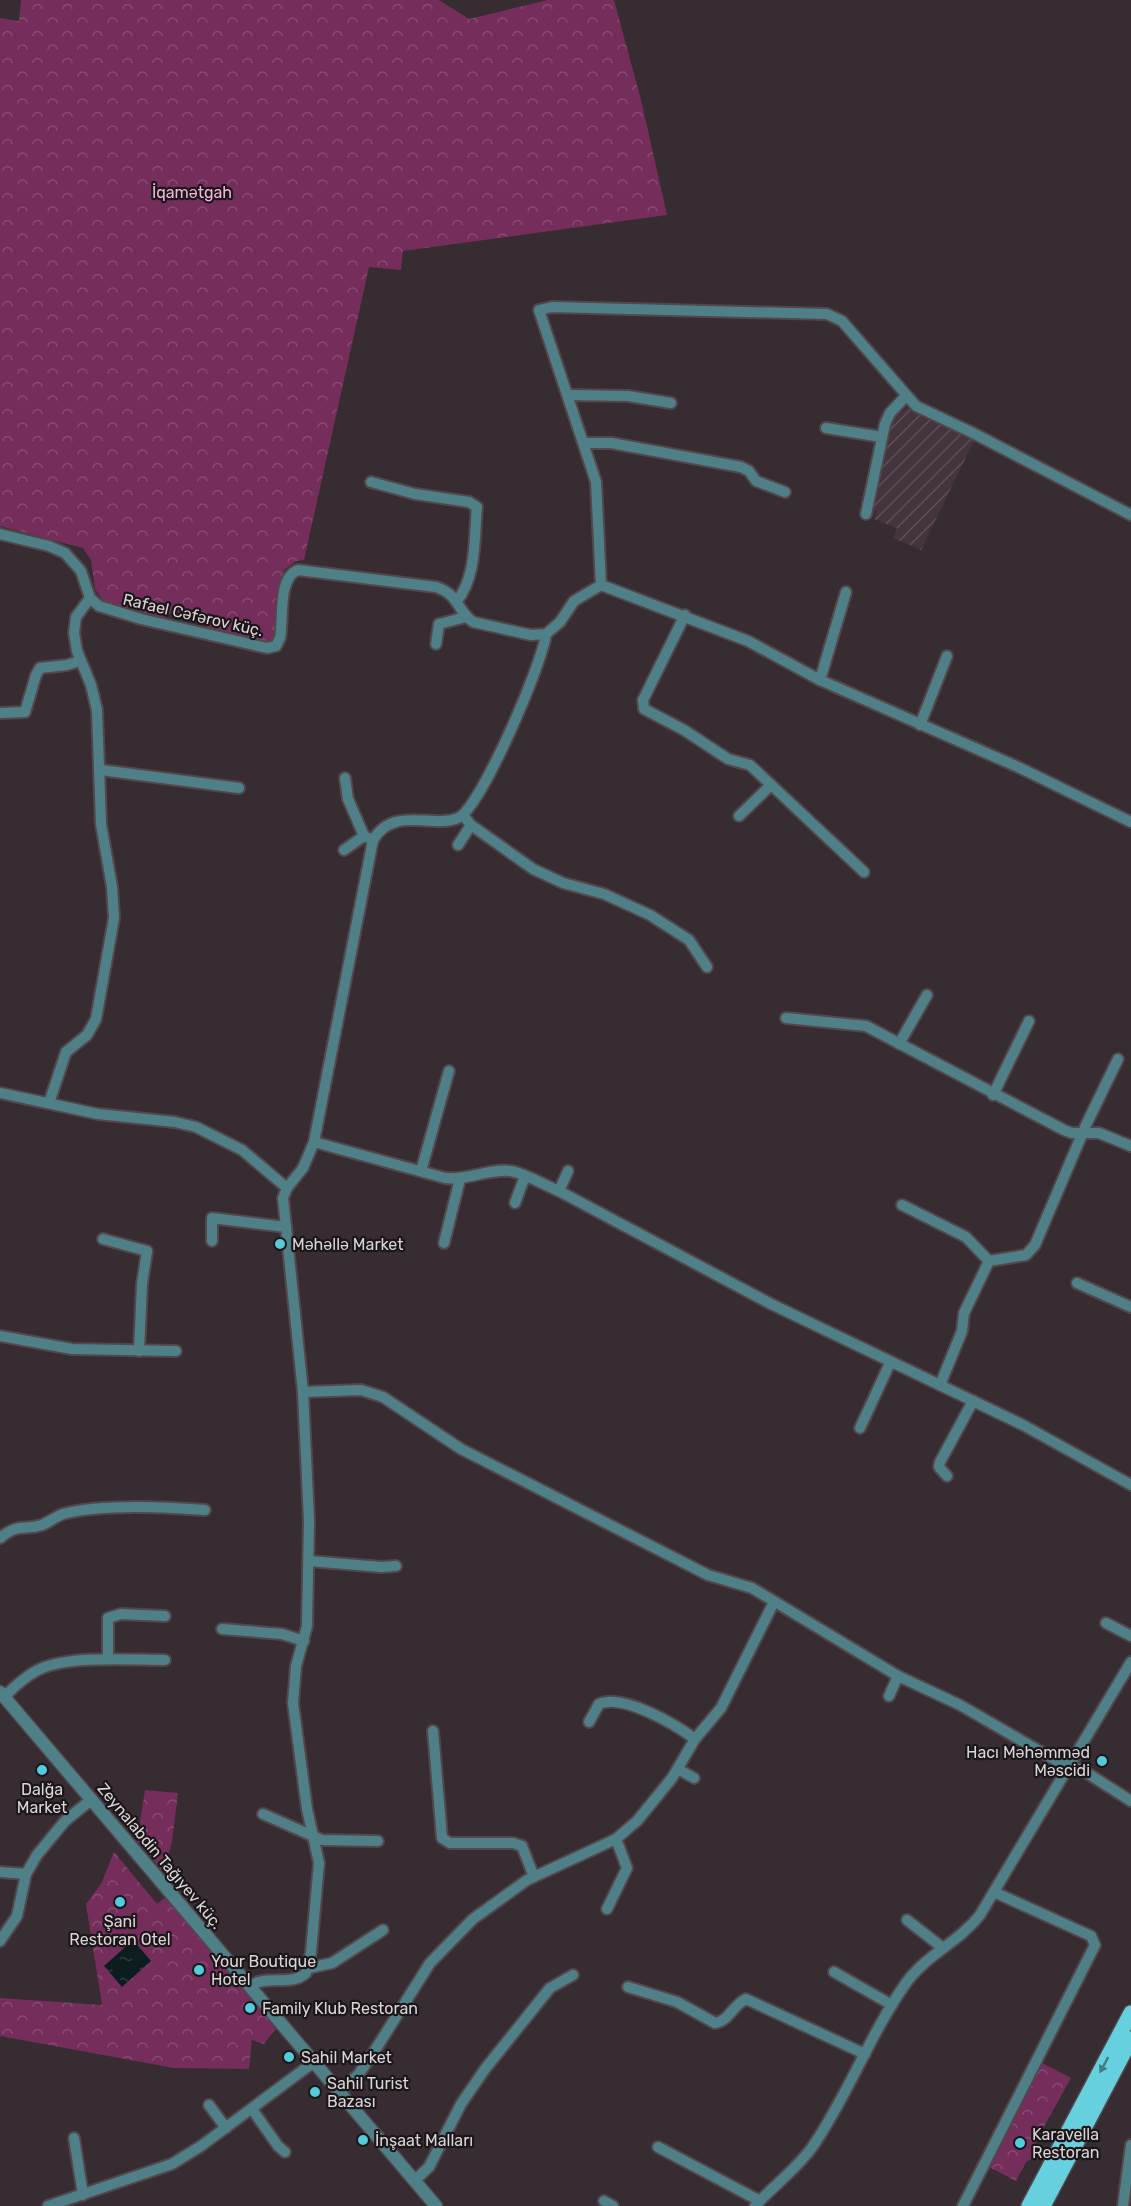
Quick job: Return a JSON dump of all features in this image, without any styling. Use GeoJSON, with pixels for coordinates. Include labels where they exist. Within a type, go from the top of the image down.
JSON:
{"type":"FeatureCollection","features":[{"type":"Feature","properties":{"kind":"main road"},"geometry":{"type":"LineString","coordinates":[[1029,2206],[1131,2013]]}},
{"type":"Feature","properties":{"kind":"main road"},"geometry":{"type":"LineString","coordinates":[[1043,2206],[1131,2039]]}},
{"type":"Feature","properties":{"kind":"street"},"geometry":{"type":"LineString","coordinates":[[602,585],[598,497],[585,442],[539,310],[552,307],[827,314],[842,321],[905,397],[916,406],[1131,515]]}},
{"type":"Feature","properties":{"kind":"street"},"geometry":{"type":"LineString","coordinates":[[568,395],[628,396],[670,403]]}},
{"type":"Feature","properties":{"kind":"street"},"geometry":{"type":"LineString","coordinates":[[866,514],[882,437],[890,413],[905,397]]}},
{"type":"Feature","properties":{"kind":"street"},"geometry":{"type":"LineString","coordinates":[[826,428],[882,437]]}},
{"type":"Feature","properties":{"kind":"street"},"geometry":{"type":"LineString","coordinates":[[585,442],[611,443],[741,467],[756,481],[785,492]]}},
{"type":"Feature","properties":{"kind":"street"},"geometry":{"type":"LineString","coordinates":[[371,482],[415,494],[469,502],[477,507],[471,565],[466,585],[458,601],[466,617],[486,627],[531,635],[546,634],[560,622],[574,601],[602,585],[748,641],[820,680],[1018,767],[1131,822]]}},
{"type":"Feature","properties":{"kind":"street"},"geometry":{"type":"LineString","coordinates":[[0,534],[49,546],[65,553],[81,571],[90,598],[79,612],[74,624],[80,660],[94,696],[101,770],[101,824],[112,887],[113,928],[105,956],[96,1019],[87,1035],[66,1052],[49,1103]]}},
{"type":"Feature","properties":{"kind":"street","name":"Rafael Cəfərov küç."},"geometry":{"type":"LineString","coordinates":[[90,598],[99,606],[123,614],[267,648],[276,646],[280,638],[286,585],[290,574],[298,570],[436,587],[451,594],[458,601]]}},
{"type":"Feature","properties":{"kind":"street"},"geometry":{"type":"LineString","coordinates":[[820,680],[846,592]]}},
{"type":"Feature","properties":{"kind":"street"},"geometry":{"type":"LineString","coordinates":[[685,615],[643,700],[644,709],[684,730],[728,759],[750,765],[864,872]]}},
{"type":"Feature","properties":{"kind":"street"},"geometry":{"type":"LineString","coordinates":[[436,644],[439,624],[466,617]]}},
{"type":"Feature","properties":{"kind":"street"},"geometry":{"type":"LineString","coordinates":[[344,850],[406,820],[451,820],[463,815],[474,800],[504,744],[540,663],[546,634]]}},
{"type":"Feature","properties":{"kind":"street"},"geometry":{"type":"LineString","coordinates":[[920,725],[947,656]]}},
{"type":"Feature","properties":{"kind":"street"},"geometry":{"type":"LineString","coordinates":[[0,713],[25,712],[40,668],[67,665],[80,660]]}},
{"type":"Feature","properties":{"kind":"street"},"geometry":{"type":"LineString","coordinates":[[101,770],[239,788]]}},
{"type":"Feature","properties":{"kind":"street"},"geometry":{"type":"LineString","coordinates":[[309,1968],[319,1880],[319,1852],[307,1809],[293,1710],[294,1679],[308,1615],[309,1561],[303,1392],[283,1198],[287,1188],[303,1168],[314,1142],[369,838],[348,799],[345,778]]}},
{"type":"Feature","properties":{"kind":"street"},"geometry":{"type":"LineString","coordinates":[[739,816],[771,784]]}},
{"type":"Feature","properties":{"kind":"street"},"geometry":{"type":"LineString","coordinates":[[463,815],[471,825],[533,870],[563,883],[604,894],[650,915],[689,940],[707,967]]}},
{"type":"Feature","properties":{"kind":"street"},"geometry":{"type":"LineString","coordinates":[[458,845],[471,825]]}},
{"type":"Feature","properties":{"kind":"street"},"geometry":{"type":"LineString","coordinates":[[899,1044],[927,995]]}},
{"type":"Feature","properties":{"kind":"street"},"geometry":{"type":"LineString","coordinates":[[786,1018],[819,1024],[859,1024],[1064,1130],[1083,1133],[1099,1132],[1131,1146]]}},
{"type":"Feature","properties":{"kind":"street"},"geometry":{"type":"LineString","coordinates":[[993,1095],[1029,1021]]}},
{"type":"Feature","properties":{"kind":"street"},"geometry":{"type":"LineString","coordinates":[[988,1261],[1026,1255],[1035,1245],[1083,1133],[1118,1059]]}},
{"type":"Feature","properties":{"kind":"street"},"geometry":{"type":"LineString","coordinates":[[422,1171],[449,1071]]}},
{"type":"Feature","properties":{"kind":"street"},"geometry":{"type":"LineString","coordinates":[[0,1093],[98,1114],[175,1122],[196,1127],[242,1149],[287,1188]]}},
{"type":"Feature","properties":{"kind":"street"},"geometry":{"type":"LineString","coordinates":[[314,1142],[460,1179],[503,1171],[525,1176],[559,1191],[771,1304],[973,1401],[1083,1457],[1131,1485]]}},
{"type":"Feature","properties":{"kind":"street"},"geometry":{"type":"LineString","coordinates":[[559,1191],[568,1172]]}},
{"type":"Feature","properties":{"kind":"street"},"geometry":{"type":"LineString","coordinates":[[515,1203],[525,1176]]}},
{"type":"Feature","properties":{"kind":"street"},"geometry":{"type":"LineString","coordinates":[[444,1243],[460,1179]]}},
{"type":"Feature","properties":{"kind":"street"},"geometry":{"type":"LineString","coordinates":[[902,1205],[966,1237],[988,1261]]}},
{"type":"Feature","properties":{"kind":"street"},"geometry":{"type":"LineString","coordinates":[[212,1241],[212,1218],[286,1227]]}},
{"type":"Feature","properties":{"kind":"street"},"geometry":{"type":"LineString","coordinates":[[102,1239],[147,1251],[142,1284],[139,1351]]}},
{"type":"Feature","properties":{"kind":"street"},"geometry":{"type":"LineString","coordinates":[[940,1385],[962,1331],[964,1312],[988,1261]]}},
{"type":"Feature","properties":{"kind":"street"},"geometry":{"type":"LineString","coordinates":[[1077,1283],[1131,1308]]}},
{"type":"Feature","properties":{"kind":"street"},"geometry":{"type":"LineString","coordinates":[[0,1336],[72,1349],[176,1351]]}},
{"type":"Feature","properties":{"kind":"street"},"geometry":{"type":"LineString","coordinates":[[860,1428],[891,1363]]}},
{"type":"Feature","properties":{"kind":"street"},"geometry":{"type":"LineString","coordinates":[[303,1392],[361,1390],[383,1397],[461,1449],[708,1575],[747,1585],[898,1676],[960,1705],[1049,1757],[1084,1771],[1131,1801]]}},
{"type":"Feature","properties":{"kind":"street"},"geometry":{"type":"LineString","coordinates":[[947,1476],[939,1467],[940,1462],[973,1401]]}},
{"type":"Feature","properties":{"kind":"street"},"geometry":{"type":"LineString","coordinates":[[0,1538],[20,1526],[43,1524],[57,1516],[77,1512],[154,1507],[205,1510]]}},
{"type":"Feature","properties":{"kind":"street"},"geometry":{"type":"LineString","coordinates":[[309,1561],[381,1568],[396,1566]]}},
{"type":"Feature","properties":{"kind":"street"},"geometry":{"type":"LineString","coordinates":[[339,2092],[358,2075],[418,1979],[442,1950],[486,1908],[534,1877],[616,1839],[637,1821],[678,1769],[696,1739],[721,1708],[774,1602]]}},
{"type":"Feature","properties":{"kind":"street"},"geometry":{"type":"LineString","coordinates":[[108,1659],[108,1618],[121,1614],[165,1616]]}},
{"type":"Feature","properties":{"kind":"street"},"geometry":{"type":"LineString","coordinates":[[1106,1623],[1131,1636]]}},
{"type":"Feature","properties":{"kind":"street"},"geometry":{"type":"LineString","coordinates":[[222,1629],[282,1634],[304,1641]]}},
{"type":"Feature","properties":{"kind":"street"},"geometry":{"type":"LineString","coordinates":[[2,1694],[41,1668],[108,1659],[165,1660]]}},
{"type":"Feature","properties":{"kind":"street"},"geometry":{"type":"LineString","coordinates":[[658,2147],[758,2204],[812,2147],[892,2005],[919,1967],[974,1923],[1131,1662]]}},
{"type":"Feature","properties":{"kind":"street"},"geometry":{"type":"LineString","coordinates":[[889,1696],[898,1676]]}},
{"type":"Feature","properties":{"kind":"street","name":"Zeynalabdin Tağıyev küç."},"geometry":{"type":"LineString","coordinates":[[2,1694],[436,2206]]}},
{"type":"Feature","properties":{"kind":"street"},"geometry":{"type":"LineString","coordinates":[[589,1722],[599,1704],[614,1701],[651,1713],[696,1739]]}},
{"type":"Feature","properties":{"kind":"street"},"geometry":{"type":"LineString","coordinates":[[433,1731],[442,1838],[450,1843],[522,1846],[534,1877]]}},
{"type":"Feature","properties":{"kind":"street"},"geometry":{"type":"LineString","coordinates":[[678,1769],[694,1778]]}},
{"type":"Feature","properties":{"kind":"street"},"geometry":{"type":"LineString","coordinates":[[0,1941],[14,1922],[21,1907],[26,1874],[58,1828],[91,1800]]}},
{"type":"Feature","properties":{"kind":"street"},"geometry":{"type":"LineString","coordinates":[[263,1814],[315,1838],[378,1840]]}},
{"type":"Feature","properties":{"kind":"street"},"geometry":{"type":"LineString","coordinates":[[607,1909],[627,1868],[616,1839]]}},
{"type":"Feature","properties":{"kind":"street"},"geometry":{"type":"LineString","coordinates":[[0,1872],[26,1874]]}},
{"type":"Feature","properties":{"kind":"street"},"geometry":{"type":"LineString","coordinates":[[963,2206],[1095,1945],[1091,1936],[994,1892]]}},
{"type":"Feature","properties":{"kind":"street"},"geometry":{"type":"LineString","coordinates":[[907,1920],[943,1948]]}},
{"type":"Feature","properties":{"kind":"street"},"geometry":{"type":"LineString","coordinates":[[250,1986],[266,1979],[299,1978],[309,1968],[332,1963],[383,1930]]}},
{"type":"Feature","properties":{"kind":"street"},"geometry":{"type":"LineString","coordinates":[[834,1971],[892,2005]]}},
{"type":"Feature","properties":{"kind":"street"},"geometry":{"type":"LineString","coordinates":[[414,2181],[429,2166],[461,2104],[485,2069],[550,1988],[573,1975]]}},
{"type":"Feature","properties":{"kind":"street"},"geometry":{"type":"LineString","coordinates":[[628,1987],[677,2002],[715,2023],[724,2019],[736,2006],[746,2000],[865,2054]]}},
{"type":"Feature","properties":{"kind":"street"},"geometry":{"type":"LineString","coordinates":[[48,2206],[172,2164],[226,2128],[314,2062]]}},
{"type":"Feature","properties":{"kind":"street"},"geometry":{"type":"LineString","coordinates":[[209,2105],[226,2128]]}},
{"type":"Feature","properties":{"kind":"street"},"geometry":{"type":"LineString","coordinates":[[252,2109],[278,2146],[285,2152]]}},
{"type":"Feature","properties":{"kind":"street"},"geometry":{"type":"LineString","coordinates":[[74,2138],[83,2195]]}},
{"type":"Feature","properties":{"kind":"street"},"geometry":{"type":"LineString","coordinates":[[1123,2206],[1131,2145]]}},
{"type":"Feature","properties":{"kind":"shaded area"},"geometry":{"type":"Polygon","coordinates":[[[909,407],[975,439],[921,550],[893,538],[897,528],[874,519],[876,512],[871,506],[892,417],[909,407]]]}},
{"type":"Feature","properties":{"kind":"green space","name":"İqamətgah"},"geometry":{"type":"Polygon","coordinates":[[[21,0],[439,0],[469,19],[548,0],[614,0],[641,100],[667,215],[403,251],[401,270],[369,267],[304,560],[296,561],[284,570],[274,640],[270,643],[206,628],[203,619],[171,612],[165,618],[104,602],[95,589],[91,560],[83,548],[0,526],[0,18],[19,21],[21,0]]]}},
{"type":"Feature","properties":{"kind":"green space"},"geometry":{"type":"Polygon","coordinates":[[[145,1790],[178,1793],[172,1841],[164,1873],[137,1841],[145,1790]]]}},
{"type":"Feature","properties":{"kind":"green space"},"geometry":{"type":"Polygon","coordinates":[[[114,1852],[157,1904],[167,1896],[277,2027],[264,2044],[252,2040],[249,2069],[174,2068],[0,2036],[0,1998],[102,2005],[86,1904],[101,1884],[114,1852]]]}},
{"type":"Feature","properties":{"kind":"green space"},"geometry":{"type":"Polygon","coordinates":[[[1042,2063],[1071,2078],[1037,2139],[1034,2157],[1026,2162],[1016,2181],[987,2166],[1042,2063]]]}},
{"type":"Feature","properties":{"kind":"water"},"geometry":{"type":"Polygon","coordinates":[[[133,1940],[151,1961],[122,1987],[104,1966],[133,1940]]]}},
{"type":"Feature","properties":{"kind":"place","name":"Məhəllə Market"},"geometry":{"type":"Point","coordinates":[280,1244]}},
{"type":"Feature","properties":{"kind":"place","name":"Hacı Məhəmməd Məscidi"},"geometry":{"type":"Point","coordinates":[1102,1761]}},
{"type":"Feature","properties":{"kind":"place","name":"Dalğa Market"},"geometry":{"type":"Point","coordinates":[42,1770]}},
{"type":"Feature","properties":{"kind":"place","name":"Şani Restoran Otel"},"geometry":{"type":"Point","coordinates":[120,1902]}},
{"type":"Feature","properties":{"kind":"place","name":"Your Boutique Hotel"},"geometry":{"type":"Point","coordinates":[199,1970]}},
{"type":"Feature","properties":{"kind":"place","name":"Family Klub Restoran"},"geometry":{"type":"Point","coordinates":[250,2008]}},
{"type":"Feature","properties":{"kind":"place","name":"Sahil Market"},"geometry":{"type":"Point","coordinates":[289,2057]}},
{"type":"Feature","properties":{"kind":"place","name":"Sahil Turist Bazası"},"geometry":{"type":"Point","coordinates":[315,2092]}},
{"type":"Feature","properties":{"kind":"place","name":"İnşaat Malları"},"geometry":{"type":"Point","coordinates":[363,2140]}},
{"type":"Feature","properties":{"kind":"place","name":"Karavella Restoran"},"geometry":{"type":"Point","coordinates":[1020,2143]}}]}
